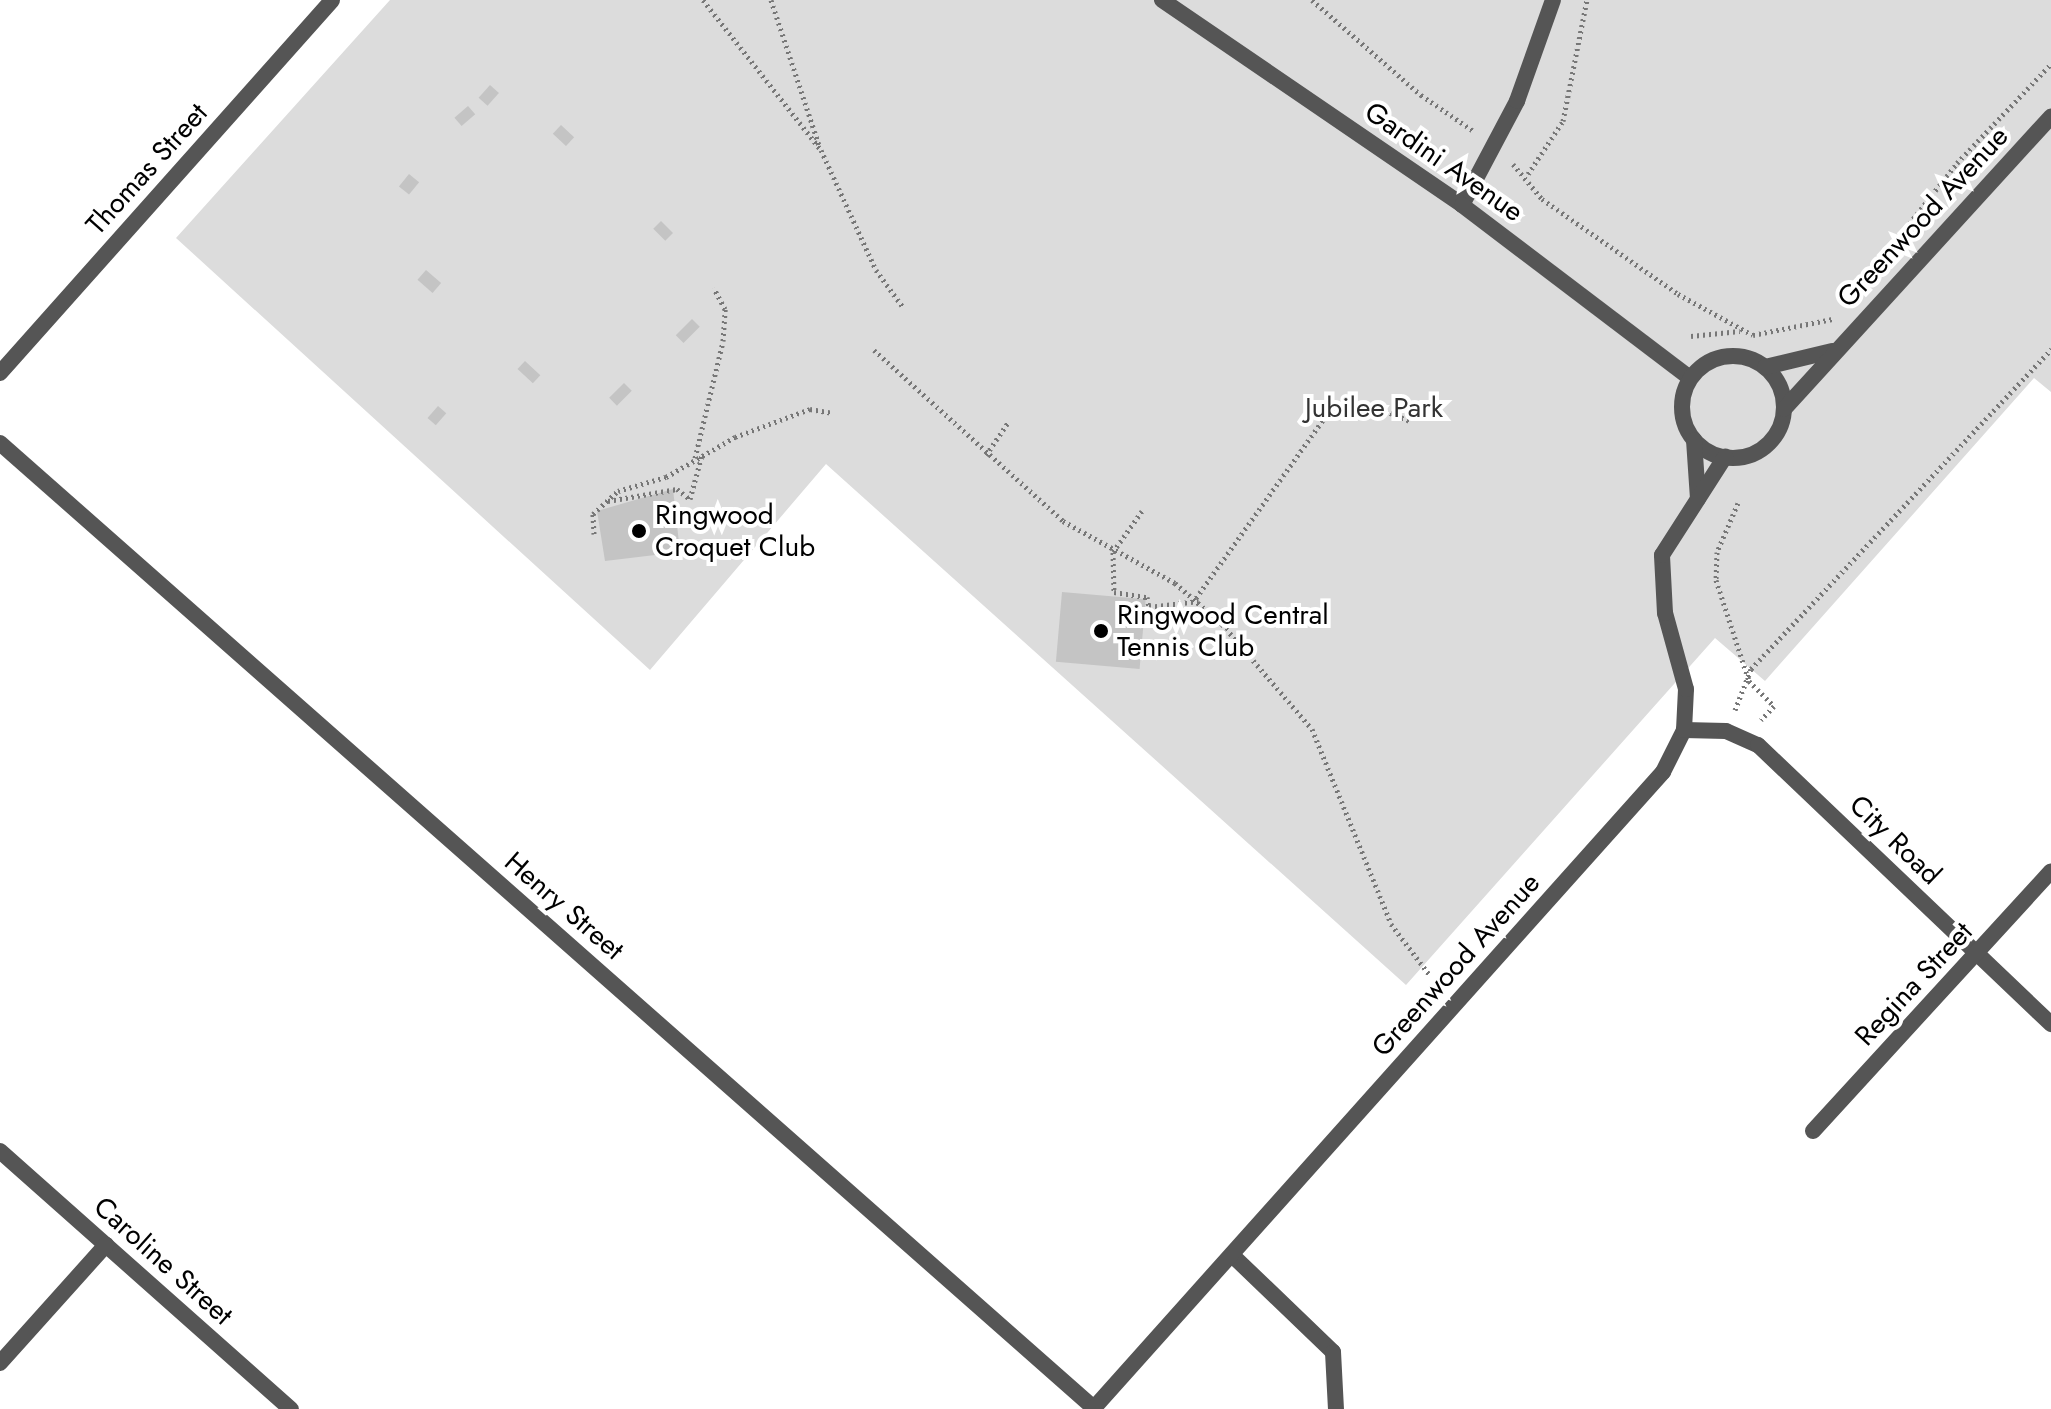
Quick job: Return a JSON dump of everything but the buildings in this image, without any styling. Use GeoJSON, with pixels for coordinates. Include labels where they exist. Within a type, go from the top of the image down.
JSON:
{"type":"FeatureCollection","features":[{"type":"Feature","properties":{"kind":"street","name":"Thomas Street"},"geometry":{"type":"LineString","coordinates":[[0,373],[332,0]]}},
{"type":"Feature","properties":{"kind":"street","name":"Gardini Avenue"},"geometry":{"type":"LineString","coordinates":[[1162,0],[1462,205],[1690,378]]}},
{"type":"Feature","properties":{"kind":"street"},"geometry":{"type":"LineString","coordinates":[[1462,205],[1492,148],[1553,0]]}},
{"type":"Feature","properties":{"kind":"street","name":"Greenwood Avenue"},"geometry":{"type":"LineString","coordinates":[[1784,409],[1832,351],[2051,117]]}},
{"type":"Feature","properties":{"kind":"street"},"geometry":{"type":"LineString","coordinates":[[1698,499],[1694,440],[1681,411],[1690,378],[1725,356],[1765,367],[1832,351]]}},
{"type":"Feature","properties":{"kind":"street"},"geometry":{"type":"LineString","coordinates":[[1694,440],[1725,457],[1762,449],[1784,409],[1765,367]]}},
{"type":"Feature","properties":{"kind":"street","name":"Henry Street"},"geometry":{"type":"LineString","coordinates":[[0,443],[1093,1408]]}},
{"type":"Feature","properties":{"kind":"street","name":"Greenwood Avenue"},"geometry":{"type":"LineString","coordinates":[[1093,1408],[1663,772],[1684,730],[1686,689],[1665,613],[1662,555],[1725,457]]}},
{"type":"Feature","properties":{"kind":"street","name":"City Road"},"geometry":{"type":"LineString","coordinates":[[1684,730],[1726,731],[1758,745],[2051,1024]]}},
{"type":"Feature","properties":{"kind":"street","name":"Regina Street"},"geometry":{"type":"LineString","coordinates":[[1813,1131],[2051,871]]}},
{"type":"Feature","properties":{"kind":"street","name":"Caroline Street"},"geometry":{"type":"LineString","coordinates":[[0,1151],[291,1409]]}},
{"type":"Feature","properties":{"kind":"street"},"geometry":{"type":"LineString","coordinates":[[0,1363],[106,1245]]}},
{"type":"Feature","properties":{"kind":"street"},"geometry":{"type":"LineString","coordinates":[[1232,1255],[1333,1352],[1336,1409]]}},
{"type":"Feature","properties":{"kind":"path"},"geometry":{"type":"LineString","coordinates":[[703,0],[821,150]]}},
{"type":"Feature","properties":{"kind":"path"},"geometry":{"type":"LineString","coordinates":[[771,0],[821,150],[876,270],[903,307]]}},
{"type":"Feature","properties":{"kind":"path"},"geometry":{"type":"LineString","coordinates":[[1312,0],[1528,174],[1542,199],[1678,294],[1753,335]]}},
{"type":"Feature","properties":{"kind":"path"},"geometry":{"type":"LineString","coordinates":[[1528,174],[1563,121],[1587,0]]}},
{"type":"Feature","properties":{"kind":"path"},"geometry":{"type":"LineString","coordinates":[[1871,271],[1957,163],[2051,64]]}},
{"type":"Feature","properties":{"kind":"path"},"geometry":{"type":"LineString","coordinates":[[695,459],[723,341],[725,309],[714,288]]}},
{"type":"Feature","properties":{"kind":"path"},"geometry":{"type":"LineString","coordinates":[[1691,336],[1727,328],[1753,335],[1834,319],[1843,307]]}},
{"type":"Feature","properties":{"kind":"path"},"geometry":{"type":"LineString","coordinates":[[1726,731],[1748,676],[1963,435],[2051,349]]}},
{"type":"Feature","properties":{"kind":"path"},"geometry":{"type":"LineString","coordinates":[[874,350],[914,378],[986,455],[1113,552],[1197,600],[1312,729],[1391,924],[1429,974]]}},
{"type":"Feature","properties":{"kind":"path"},"geometry":{"type":"LineString","coordinates":[[1142,511],[1113,552],[1114,592],[1147,597],[1149,607],[1197,600],[1325,417],[1368,404],[1410,421]]}},
{"type":"Feature","properties":{"kind":"path"},"geometry":{"type":"LineString","coordinates":[[594,534],[593,514],[607,501],[702,455],[810,409],[832,413]]}},
{"type":"Feature","properties":{"kind":"path"},"geometry":{"type":"LineString","coordinates":[[986,455],[1009,421]]}},
{"type":"Feature","properties":{"kind":"path"},"geometry":{"type":"LineString","coordinates":[[607,501],[677,489],[690,499],[702,455]]}},
{"type":"Feature","properties":{"kind":"path"},"geometry":{"type":"LineString","coordinates":[[1725,711],[1756,724],[1774,706],[1748,676],[1716,580],[1717,552],[1738,503]]}},
{"type":"Feature","properties":{"kind":"green space","name":"Jubilee Park"},"geometry":{"type":"Polygon","coordinates":[[[390,0],[2051,0],[2051,392],[2034,378],[1765,681],[1715,638],[1406,985],[826,464],[650,670],[176,238],[390,0]]]}},
{"type":"Feature","properties":{"kind":"place","name":"Ringwood Croquet Club"},"geometry":{"type":"Point","coordinates":[639,531]}},
{"type":"Feature","properties":{"kind":"place","name":"Ringwood Central Tennis Club"},"geometry":{"type":"Point","coordinates":[1101,631]}}]}
